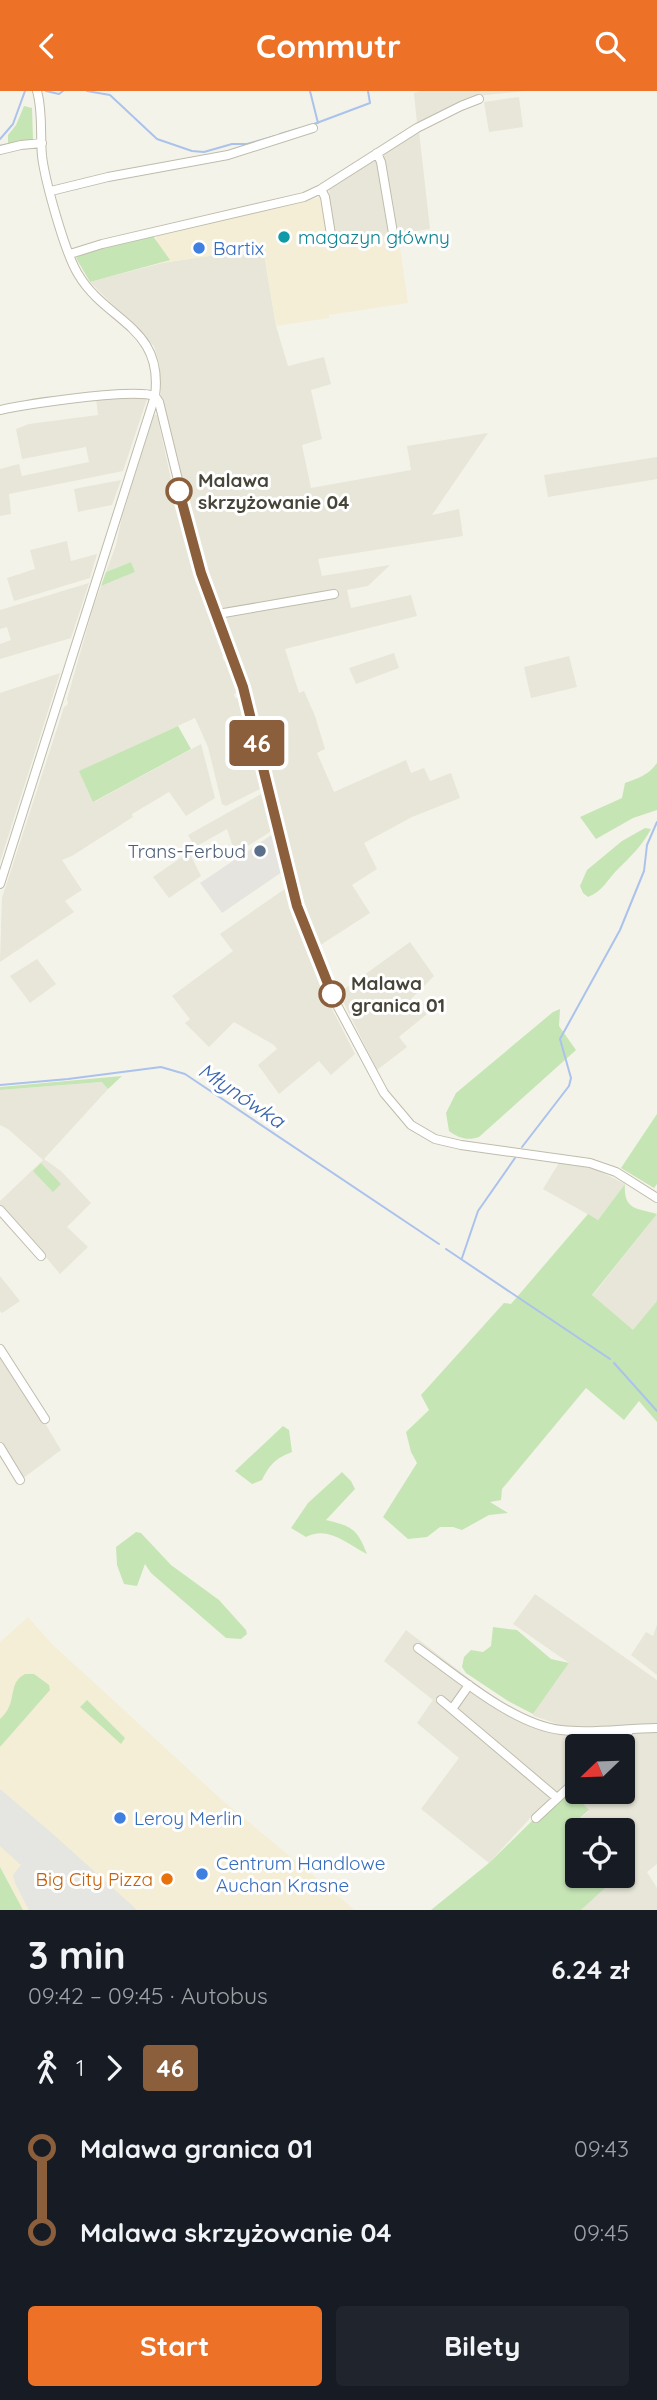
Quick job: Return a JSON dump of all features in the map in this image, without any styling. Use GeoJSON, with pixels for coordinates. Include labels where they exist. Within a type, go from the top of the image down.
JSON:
{"type":"FeatureCollection","features":[{"type":"Feature","properties":{"kind":"street"},"geometry":{"type":"LineString","coordinates":[[0,884],[155,396],[154,366],[146,345],[133,328],[83,282],[70,254],[42,157],[37,91]]}},
{"type":"Feature","properties":{"kind":"street"},"geometry":{"type":"LineString","coordinates":[[70,254],[102,244],[304,197],[436,117],[479,99]]}},
{"type":"Feature","properties":{"kind":"street"},"geometry":{"type":"LineString","coordinates":[[51,191],[103,178],[228,155],[313,128]]}},
{"type":"Feature","properties":{"kind":"street"},"geometry":{"type":"LineString","coordinates":[[0,150],[42,143]]}},
{"type":"Feature","properties":{"kind":"street"},"geometry":{"type":"LineString","coordinates":[[377,153],[381,162],[393,233]]}},
{"type":"Feature","properties":{"kind":"street"},"geometry":{"type":"LineString","coordinates":[[321,189],[326,202],[332,241]]}},
{"type":"Feature","properties":{"kind":"street"},"geometry":{"type":"LineString","coordinates":[[0,410],[113,395],[143,394],[155,396],[159,402],[198,562],[243,687],[297,906],[337,1005],[384,1093],[411,1125],[435,1139],[460,1145],[575,1160],[616,1172],[657,1198]]}},
{"type":"Feature","properties":{"kind":"street"},"geometry":{"type":"LineString","coordinates":[[218,614],[334,594]]}},
{"type":"Feature","properties":{"kind":"street"},"geometry":{"type":"LineString","coordinates":[[0,1210],[41,1256]]}},
{"type":"Feature","properties":{"kind":"street"},"geometry":{"type":"LineString","coordinates":[[0,1349],[45,1419]]}},
{"type":"Feature","properties":{"kind":"street"},"geometry":{"type":"LineString","coordinates":[[0,1447],[20,1480]]}},
{"type":"Feature","properties":{"kind":"street"},"geometry":{"type":"LineString","coordinates":[[418,1648],[469,1685],[536,1725],[561,1730],[629,1731],[657,1728]]}},
{"type":"Feature","properties":{"kind":"street"},"geometry":{"type":"LineString","coordinates":[[452,1709],[469,1685]]}},
{"type":"Feature","properties":{"kind":"street"},"geometry":{"type":"LineString","coordinates":[[441,1700],[557,1798]]}},
{"type":"Feature","properties":{"kind":"street"},"geometry":{"type":"LineString","coordinates":[[626,1734],[629,1731]]}},
{"type":"Feature","properties":{"kind":"street"},"geometry":{"type":"LineString","coordinates":[[536,1818],[565,1791]]}},
{"type":"Feature","properties":{"kind":"shaded area"},"geometry":{"type":"Polygon","coordinates":[[[524,91],[476,96],[417,123],[414,93],[524,91]]]}},
{"type":"Feature","properties":{"kind":"shaded area"},"geometry":{"type":"Polygon","coordinates":[[[519,97],[523,127],[489,132],[484,102],[519,97]]]}},
{"type":"Feature","properties":{"kind":"shaded area"},"geometry":{"type":"Polygon","coordinates":[[[419,131],[430,229],[338,243],[334,238],[329,189],[419,131]]]}},
{"type":"Feature","properties":{"kind":"shaded area"},"geometry":{"type":"Polygon","coordinates":[[[327,191],[334,238],[338,243],[398,234],[408,303],[276,326],[263,248],[162,263],[156,237],[317,198],[327,191]]]}},
{"type":"Feature","properties":{"kind":"shaded area"},"geometry":{"type":"Polygon","coordinates":[[[263,248],[276,326],[288,366],[324,357],[331,384],[311,390],[322,439],[302,445],[311,488],[411,470],[407,446],[488,433],[432,515],[459,509],[463,536],[318,559],[322,576],[390,565],[368,586],[347,590],[351,608],[411,595],[417,616],[285,649],[299,693],[304,691],[315,716],[325,749],[317,753],[334,792],[406,760],[411,773],[424,768],[430,781],[451,773],[460,798],[412,817],[364,843],[377,869],[352,885],[370,913],[319,946],[300,893],[247,683],[207,577],[161,396],[159,362],[154,346],[90,282],[162,263],[263,248]]]}},
{"type":"Feature","properties":{"kind":"shaded area"},"geometry":{"type":"Polygon","coordinates":[[[148,396],[123,471],[9,494],[11,514],[0,516],[0,469],[19,464],[22,476],[89,462],[86,447],[22,459],[16,429],[29,424],[98,415],[96,399],[148,396]]]}},
{"type":"Feature","properties":{"kind":"shaded area"},"geometry":{"type":"Polygon","coordinates":[[[154,415],[157,415],[184,540],[218,630],[215,631],[216,634],[219,634],[226,653],[222,656],[224,661],[227,659],[237,693],[234,694],[235,698],[239,697],[262,788],[226,806],[222,804],[208,747],[195,718],[80,771],[94,802],[201,744],[215,798],[186,816],[169,792],[62,860],[82,890],[65,901],[74,912],[0,962],[2,898],[64,707],[68,704],[67,699],[93,608],[101,586],[135,572],[131,562],[106,572],[154,415]]]}},
{"type":"Feature","properties":{"kind":"shaded area"},"geometry":{"type":"Polygon","coordinates":[[[657,457],[657,479],[548,497],[544,475],[657,457]]]}},
{"type":"Feature","properties":{"kind":"shaded area"},"geometry":{"type":"Polygon","coordinates":[[[121,480],[112,505],[78,512],[74,489],[121,480]]]}},
{"type":"Feature","properties":{"kind":"shaded area"},"geometry":{"type":"Polygon","coordinates":[[[67,541],[71,561],[97,554],[90,578],[14,601],[7,578],[35,569],[30,550],[67,541]]]}},
{"type":"Feature","properties":{"kind":"shaded area"},"geometry":{"type":"Polygon","coordinates":[[[89,583],[71,638],[0,659],[0,644],[11,640],[7,627],[0,629],[0,610],[89,583]]]}},
{"type":"Feature","properties":{"kind":"shaded area"},"geometry":{"type":"Polygon","coordinates":[[[394,653],[399,668],[356,684],[349,668],[394,653]]]}},
{"type":"Feature","properties":{"kind":"shaded area"},"geometry":{"type":"Polygon","coordinates":[[[569,656],[577,687],[531,698],[524,667],[569,656]]]}},
{"type":"Feature","properties":{"kind":"shaded area"},"geometry":{"type":"Polygon","coordinates":[[[60,673],[37,746],[0,862],[0,693],[60,673]]]}},
{"type":"Feature","properties":{"kind":"shaded area"},"geometry":{"type":"Polygon","coordinates":[[[263,793],[273,830],[238,852],[234,850],[227,829],[195,847],[188,835],[263,793]]]}},
{"type":"Feature","properties":{"kind":"shaded area"},"geometry":{"type":"Polygon","coordinates":[[[273,834],[282,872],[222,913],[200,883],[273,834]]]}},
{"type":"Feature","properties":{"kind":"shaded area"},"geometry":{"type":"Polygon","coordinates":[[[189,852],[201,876],[169,898],[153,877],[189,852]]]}},
{"type":"Feature","properties":{"kind":"shaded area"},"geometry":{"type":"Polygon","coordinates":[[[286,888],[328,1001],[355,1054],[331,1075],[319,1061],[279,1094],[258,1065],[277,1049],[274,1045],[234,1022],[209,1047],[185,1023],[190,1019],[172,996],[233,951],[220,934],[286,888]]]}},
{"type":"Feature","properties":{"kind":"shaded area"},"geometry":{"type":"Polygon","coordinates":[[[410,942],[434,976],[411,999],[427,1014],[399,1037],[407,1047],[377,1070],[339,993],[410,942]]]}},
{"type":"Feature","properties":{"kind":"shaded area"},"geometry":{"type":"Polygon","coordinates":[[[37,959],[56,984],[30,1003],[10,976],[37,959]]]}},
{"type":"Feature","properties":{"kind":"shaded area"},"geometry":{"type":"Polygon","coordinates":[[[103,1082],[108,1089],[44,1159],[61,1171],[91,1203],[67,1227],[88,1247],[60,1274],[19,1225],[0,1207],[0,1201],[43,1160],[0,1125],[0,1090],[103,1082]]]}},
{"type":"Feature","properties":{"kind":"shaded area"},"geometry":{"type":"Polygon","coordinates":[[[559,1163],[595,1169],[625,1184],[598,1220],[543,1189],[559,1163]]]}},
{"type":"Feature","properties":{"kind":"shaded area"},"geometry":{"type":"Polygon","coordinates":[[[657,1214],[657,1301],[633,1331],[592,1296],[657,1214]]]}},
{"type":"Feature","properties":{"kind":"shaded area"},"geometry":{"type":"Polygon","coordinates":[[[0,1276],[20,1301],[2,1313],[0,1311],[0,1276]]]}},
{"type":"Feature","properties":{"kind":"shaded area"},"geometry":{"type":"Polygon","coordinates":[[[0,1353],[61,1450],[22,1479],[0,1441],[0,1353]]]}},
{"type":"Feature","properties":{"kind":"shaded area"},"geometry":{"type":"Polygon","coordinates":[[[535,1594],[657,1680],[657,1864],[647,1872],[657,1888],[657,1910],[581,1910],[604,1888],[635,1888],[635,1818],[580,1818],[589,1811],[583,1804],[635,1804],[633,1734],[641,1727],[564,1726],[534,1716],[569,1663],[513,1624],[535,1594]]]}},
{"type":"Feature","properties":{"kind":"shaded area"},"geometry":{"type":"Polygon","coordinates":[[[28,1617],[52,1644],[222,1800],[355,1910],[0,1910],[0,1642],[28,1617]]]}},
{"type":"Feature","properties":{"kind":"shaded area"},"geometry":{"type":"Polygon","coordinates":[[[657,1625],[657,1675],[631,1655],[646,1632],[653,1636],[657,1625]]]}},
{"type":"Feature","properties":{"kind":"shaded area"},"geometry":{"type":"Polygon","coordinates":[[[406,1630],[528,1720],[561,1730],[623,1731],[620,1734],[565,1734],[565,1785],[489,1863],[421,1809],[459,1758],[417,1723],[433,1700],[384,1661],[406,1630]]]}},
{"type":"Feature","properties":{"kind":"shaded area"},"geometry":{"type":"Polygon","coordinates":[[[0,1789],[137,1910],[29,1910],[13,1875],[21,1865],[0,1846],[0,1789]]]}},
{"type":"Feature","properties":{"kind":"green space"},"geometry":{"type":"Polygon","coordinates":[[[24,106],[32,108],[33,140],[8,144],[8,135],[16,125],[24,106]]]}},
{"type":"Feature","properties":{"kind":"green space"},"geometry":{"type":"Polygon","coordinates":[[[153,236],[170,260],[90,282],[76,258],[88,251],[153,236]]]}},
{"type":"Feature","properties":{"kind":"green space"},"geometry":{"type":"Polygon","coordinates":[[[131,562],[135,572],[101,586],[106,572],[131,562]]]}},
{"type":"Feature","properties":{"kind":"green space"},"geometry":{"type":"Polygon","coordinates":[[[178,726],[191,749],[93,802],[79,771],[178,726]]]}},
{"type":"Feature","properties":{"kind":"green space"},"geometry":{"type":"Polygon","coordinates":[[[657,763],[657,810],[633,818],[596,839],[580,817],[622,798],[625,783],[647,773],[657,763]]]}},
{"type":"Feature","properties":{"kind":"green space"},"geometry":{"type":"Polygon","coordinates":[[[645,828],[651,829],[644,841],[601,888],[588,897],[583,893],[580,886],[587,870],[622,841],[645,828]]]}},
{"type":"Feature","properties":{"kind":"green space"},"geometry":{"type":"Polygon","coordinates":[[[560,1009],[559,1026],[576,1050],[479,1137],[463,1138],[449,1131],[446,1113],[456,1093],[560,1009]]]}},
{"type":"Feature","properties":{"kind":"green space"},"geometry":{"type":"Polygon","coordinates":[[[122,1076],[108,1089],[102,1082],[0,1090],[0,1087],[122,1076]]]}},
{"type":"Feature","properties":{"kind":"green space"},"geometry":{"type":"Polygon","coordinates":[[[657,1114],[657,1184],[654,1188],[621,1168],[657,1114]]]}},
{"type":"Feature","properties":{"kind":"green space"},"geometry":{"type":"Polygon","coordinates":[[[41,1163],[61,1184],[53,1192],[33,1171],[41,1163]]]}},
{"type":"Feature","properties":{"kind":"green space"},"geometry":{"type":"Polygon","coordinates":[[[625,1184],[629,1204],[657,1214],[592,1295],[633,1330],[657,1301],[657,1422],[639,1401],[624,1420],[586,1388],[502,1489],[501,1500],[490,1502],[508,1513],[489,1515],[462,1530],[440,1527],[427,1537],[408,1539],[383,1517],[417,1463],[406,1432],[429,1410],[421,1395],[504,1303],[511,1304],[588,1214],[598,1220],[625,1184]]]}},
{"type":"Feature","properties":{"kind":"green space"},"geometry":{"type":"Polygon","coordinates":[[[283,1426],[289,1430],[292,1452],[278,1459],[262,1480],[252,1484],[235,1471],[283,1426]]]}},
{"type":"Feature","properties":{"kind":"green space"},"geometry":{"type":"Polygon","coordinates":[[[342,1472],[355,1489],[326,1520],[352,1529],[367,1554],[330,1534],[306,1537],[291,1528],[308,1503],[342,1472]]]}},
{"type":"Feature","properties":{"kind":"green space"},"geometry":{"type":"Polygon","coordinates":[[[136,1532],[141,1533],[171,1565],[219,1600],[247,1634],[241,1639],[226,1638],[151,1573],[145,1564],[137,1586],[124,1584],[117,1565],[116,1547],[136,1532]]]}},
{"type":"Feature","properties":{"kind":"green space"},"geometry":{"type":"Polygon","coordinates":[[[493,1627],[517,1630],[551,1659],[569,1663],[533,1714],[508,1701],[466,1673],[462,1667],[464,1657],[471,1650],[483,1652],[491,1646],[493,1627]]]}},
{"type":"Feature","properties":{"kind":"green space"},"geometry":{"type":"Polygon","coordinates":[[[25,1674],[34,1674],[49,1685],[50,1690],[0,1747],[0,1719],[6,1713],[16,1683],[25,1674]]]}},
{"type":"Feature","properties":{"kind":"green space"},"geometry":{"type":"Polygon","coordinates":[[[87,1700],[125,1738],[121,1744],[80,1707],[87,1700]]]}},
{"type":"Feature","properties":{"kind":"green space"},"geometry":{"type":"Polygon","coordinates":[[[565,1796],[565,1804],[583,1804],[589,1810],[580,1818],[565,1818],[565,1888],[605,1888],[581,1910],[431,1910],[489,1863],[533,1820],[565,1796]]]}},
{"type":"Feature","properties":{"kind":"green space"},"geometry":{"type":"Polygon","coordinates":[[[0,1867],[23,1910],[0,1910],[0,1867]]]}},
{"type":"Feature","properties":{"kind":"waterway","name":"Młynówka"},"geometry":{"type":"LineString","coordinates":[[0,139],[13,124],[25,91]]}},
{"type":"Feature","properties":{"kind":"waterway","name":"Młynówka"},"geometry":{"type":"LineString","coordinates":[[46,91],[59,94],[63,91]]}},
{"type":"Feature","properties":{"kind":"waterway"},"geometry":{"type":"LineString","coordinates":[[87,91],[110,95],[157,139],[192,151],[204,152],[275,136]]}},
{"type":"Feature","properties":{"kind":"waterway"},"geometry":{"type":"LineString","coordinates":[[310,91],[318,123]]}},
{"type":"Feature","properties":{"kind":"waterway"},"geometry":{"type":"LineString","coordinates":[[314,124],[370,103],[368,91]]}},
{"type":"Feature","properties":{"kind":"waterway"},"geometry":{"type":"LineString","coordinates":[[280,134],[301,128]]}},
{"type":"Feature","properties":{"kind":"waterway"},"geometry":{"type":"LineString","coordinates":[[522,1147],[569,1086],[571,1078],[560,1039],[620,930],[644,871],[647,845],[657,822]]}},
{"type":"Feature","properties":{"kind":"waterway","name":"Młynówka"},"geometry":{"type":"LineString","coordinates":[[0,1085],[161,1067],[185,1074],[439,1244]]}},
{"type":"Feature","properties":{"kind":"waterway"},"geometry":{"type":"LineString","coordinates":[[462,1258],[478,1211],[515,1158]]}},
{"type":"Feature","properties":{"kind":"waterway","name":"Młynówka"},"geometry":{"type":"LineString","coordinates":[[446,1249],[610,1359]]}},
{"type":"Feature","properties":{"kind":"waterway","name":"Młynówka"},"geometry":{"type":"LineString","coordinates":[[614,1363],[657,1411]]}},
{"type":"Feature","properties":{"kind":"bus line","name":"46"},"geometry":{"type":"LineString","coordinates":[[179,491],[201,573],[243,687],[297,906],[332,994]]}},
{"type":"Feature","properties":{"kind":"place","name":"magazyn główny"},"geometry":{"type":"Point","coordinates":[284,237]}},
{"type":"Feature","properties":{"kind":"place","name":"Bartix"},"geometry":{"type":"Point","coordinates":[199,248]}},
{"type":"Feature","properties":{"kind":"place","name":"Malawa skrzyżowanie 04"},"geometry":{"type":"Point","coordinates":[179,491]}},
{"type":"Feature","properties":{"kind":"place","name":"Trans-Ferbud"},"geometry":{"type":"Point","coordinates":[260,851]}},
{"type":"Feature","properties":{"kind":"place","name":"Malawa granica 01"},"geometry":{"type":"Point","coordinates":[332,994]}},
{"type":"Feature","properties":{"kind":"place","name":"Leroy Merlin"},"geometry":{"type":"Point","coordinates":[120,1818]}},
{"type":"Feature","properties":{"kind":"place","name":"Centrum Handlowe Auchan Krasne"},"geometry":{"type":"Point","coordinates":[202,1874]}},
{"type":"Feature","properties":{"kind":"place","name":"Big City Pizza"},"geometry":{"type":"Point","coordinates":[167,1879]}}]}
